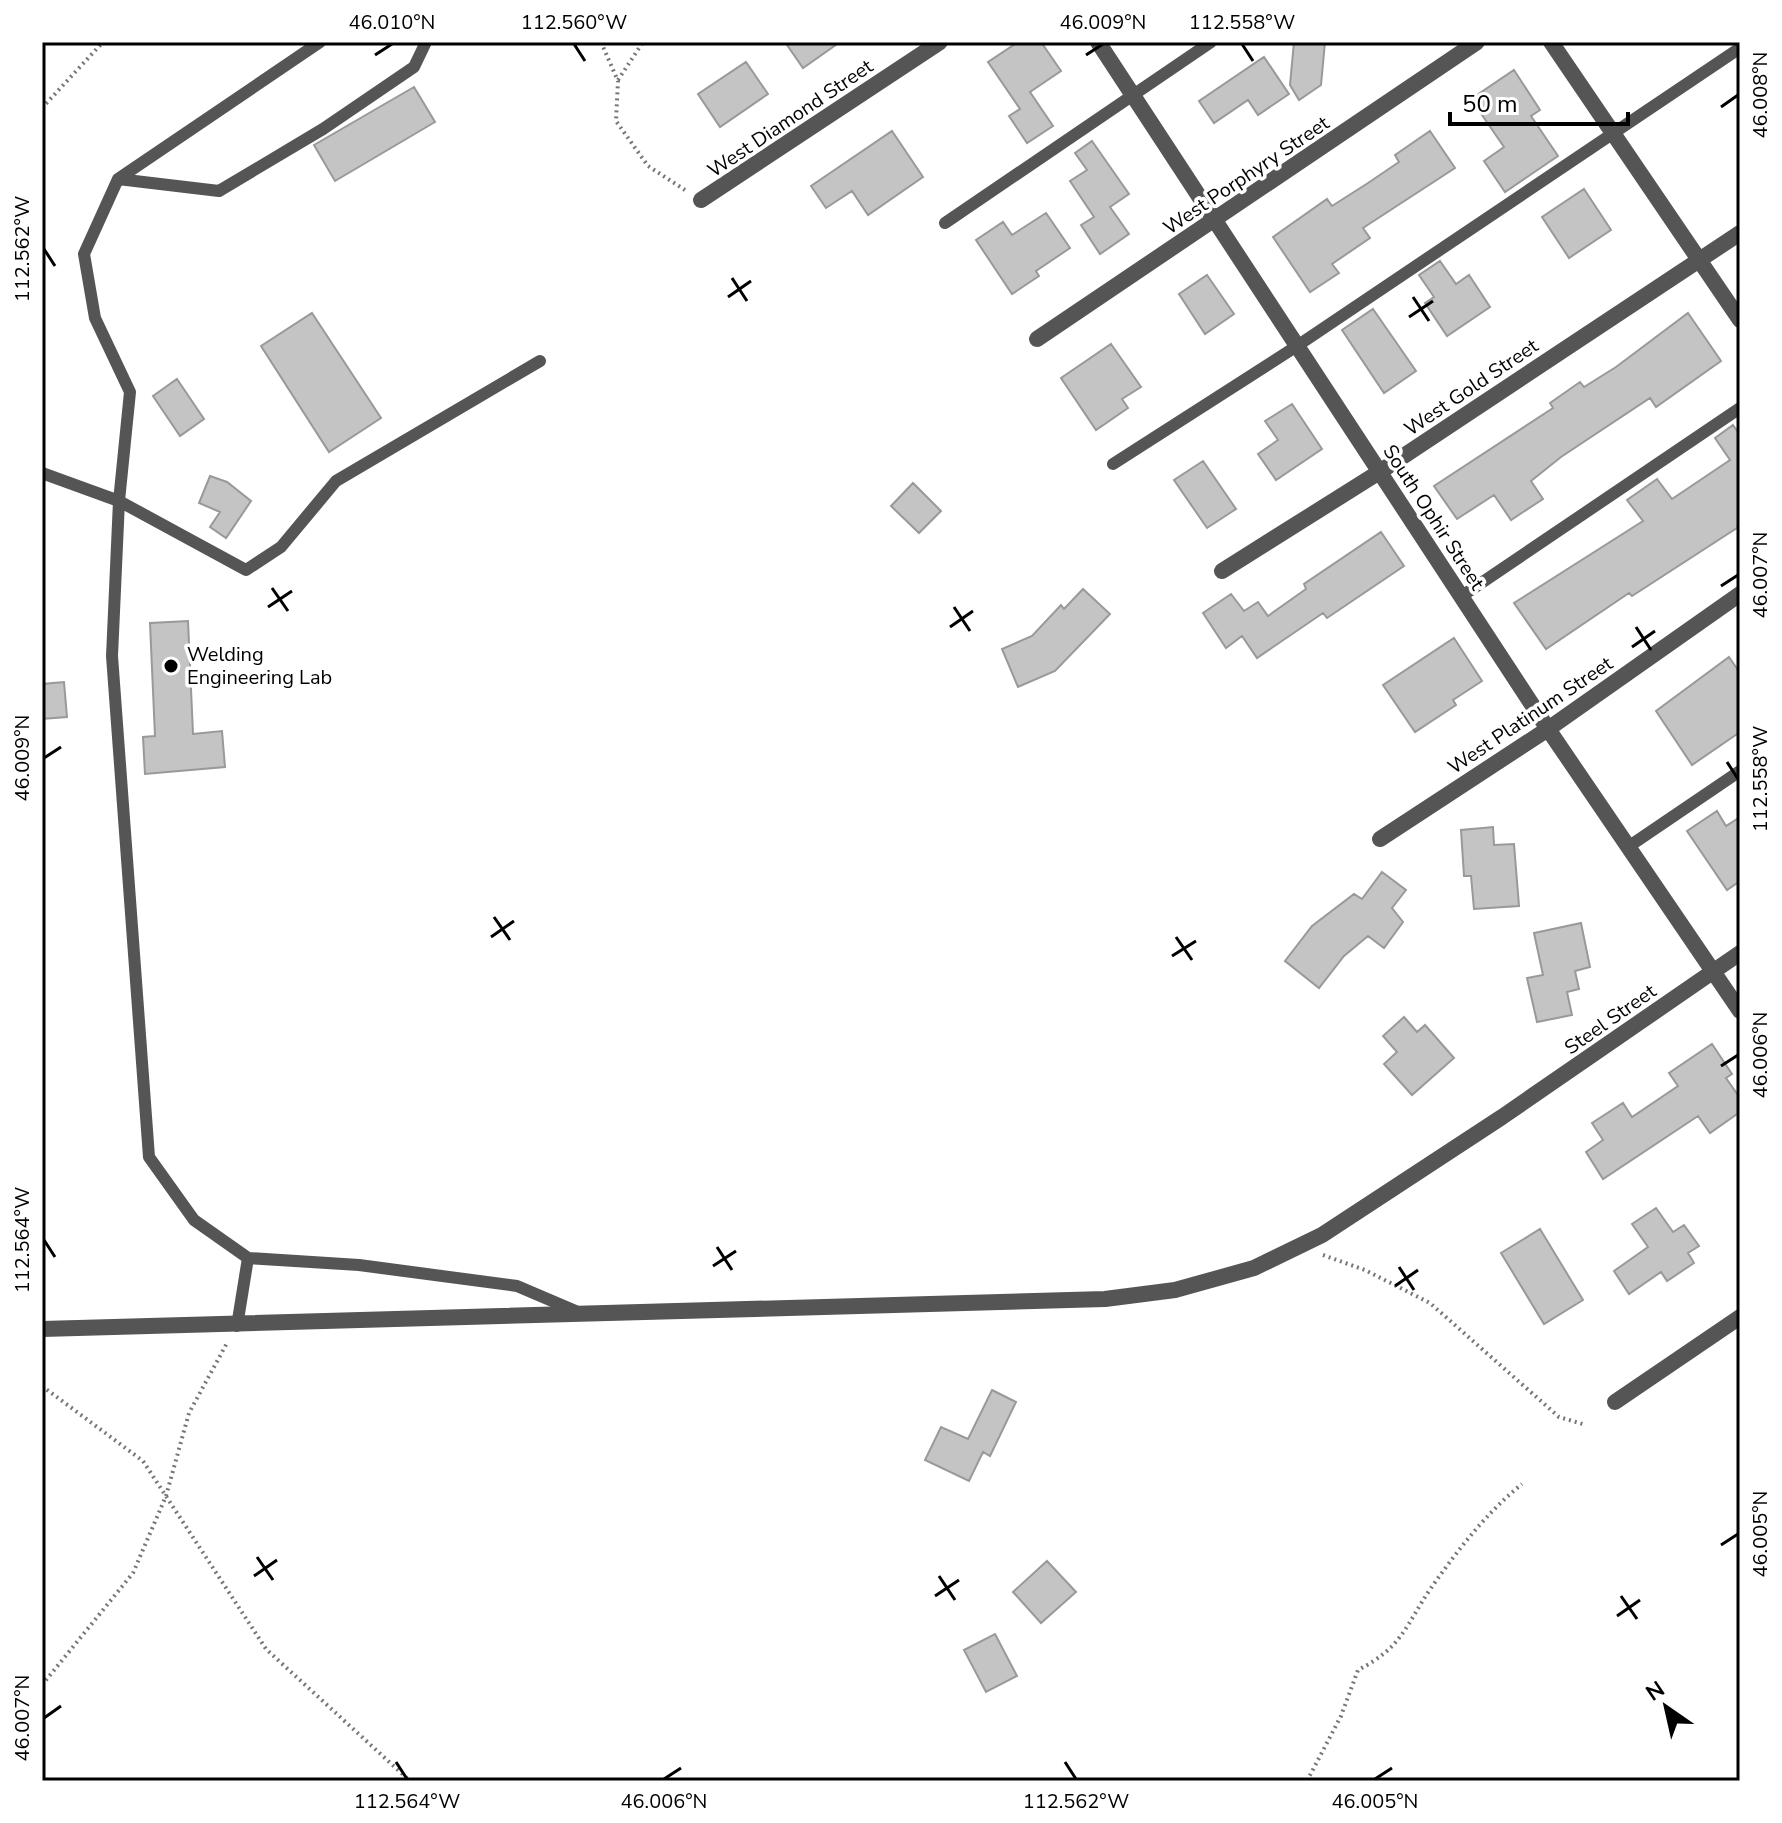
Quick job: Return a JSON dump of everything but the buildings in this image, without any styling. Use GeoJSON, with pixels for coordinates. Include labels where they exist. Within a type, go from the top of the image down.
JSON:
{"type":"FeatureCollection","features":[{"type":"Feature","properties":{"kind":"street","name":"West Diamond Street"},"geometry":{"type":"LineString","coordinates":[[701,200],[940,42]]}},
{"type":"Feature","properties":{"kind":"street","name":"South Ophir Street"},"geometry":{"type":"LineString","coordinates":[[1098,42],[1548,729],[1740,1011]]}},
{"type":"Feature","properties":{"kind":"street","name":"West Porphyry Street"},"geometry":{"type":"LineString","coordinates":[[1037,339],[1477,42]]}},
{"type":"Feature","properties":{"kind":"street"},"geometry":{"type":"LineString","coordinates":[[1551,42],[1740,320]]}},
{"type":"Feature","properties":{"kind":"street","name":"West Gold Street"},"geometry":{"type":"LineString","coordinates":[[1222,571],[1381,471],[1740,233]]}},
{"type":"Feature","properties":{"kind":"street","name":"West Platinum Street"},"geometry":{"type":"LineString","coordinates":[[1380,839],[1548,729],[1740,594]]}},
{"type":"Feature","properties":{"kind":"street","name":"Steel Street"},"geometry":{"type":"LineString","coordinates":[[42,1329],[237,1326],[1105,1299],[1175,1290],[1254,1268],[1366,1208],[1740,953]]}},
{"type":"Feature","properties":{"kind":"street"},"geometry":{"type":"LineString","coordinates":[[1615,1402],[1740,1317]]}},
{"type":"Feature","properties":{"kind":"lane"},"geometry":{"type":"LineString","coordinates":[[320,42],[118,179],[84,254],[95,318],[130,392],[119,501],[112,656],[149,1157],[194,1220],[248,1258],[359,1265],[517,1286],[580,1313]]}},
{"type":"Feature","properties":{"kind":"lane"},"geometry":{"type":"LineString","coordinates":[[118,179],[219,191],[323,129],[414,67],[426,42]]}},
{"type":"Feature","properties":{"kind":"lane"},"geometry":{"type":"LineString","coordinates":[[945,223],[1211,42]]}},
{"type":"Feature","properties":{"kind":"lane"},"geometry":{"type":"LineString","coordinates":[[1113,464],[1297,346],[1740,48]]}},
{"type":"Feature","properties":{"kind":"lane"},"geometry":{"type":"LineString","coordinates":[[42,473],[119,501],[246,570],[281,547],[336,481],[540,361]]}},
{"type":"Feature","properties":{"kind":"lane"},"geometry":{"type":"LineString","coordinates":[[1462,596],[1740,408]]}},
{"type":"Feature","properties":{"kind":"lane"},"geometry":{"type":"LineString","coordinates":[[1628,847],[1740,771]]}},
{"type":"Feature","properties":{"kind":"lane"},"geometry":{"type":"LineString","coordinates":[[237,1326],[248,1258]]}},
{"type":"Feature","properties":{"kind":"path"},"geometry":{"type":"LineString","coordinates":[[42,108],[103,42]]}},
{"type":"Feature","properties":{"kind":"path"},"geometry":{"type":"LineString","coordinates":[[601,42],[618,81],[616,121],[648,166],[701,200]]}},
{"type":"Feature","properties":{"kind":"path"},"geometry":{"type":"LineString","coordinates":[[618,81],[643,42]]}},
{"type":"Feature","properties":{"kind":"path"},"geometry":{"type":"LineString","coordinates":[[1298,1247],[1365,1270],[1430,1303],[1559,1417],[1586,1425]]}},
{"type":"Feature","properties":{"kind":"path"},"geometry":{"type":"LineString","coordinates":[[42,1685],[133,1573],[166,1496],[189,1413],[237,1326]]}},
{"type":"Feature","properties":{"kind":"path"},"geometry":{"type":"LineString","coordinates":[[42,1386],[143,1461],[266,1649],[410,1781]]}},
{"type":"Feature","properties":{"kind":"path"},"geometry":{"type":"LineString","coordinates":[[1307,1781],[1341,1716],[1358,1670],[1385,1656],[1400,1639],[1431,1588],[1494,1506],[1522,1484]]}},
{"type":"Feature","properties":{"kind":"place","name":"Welding Engineering Lab"},"geometry":{"type":"Point","coordinates":[171,666]}}]}
